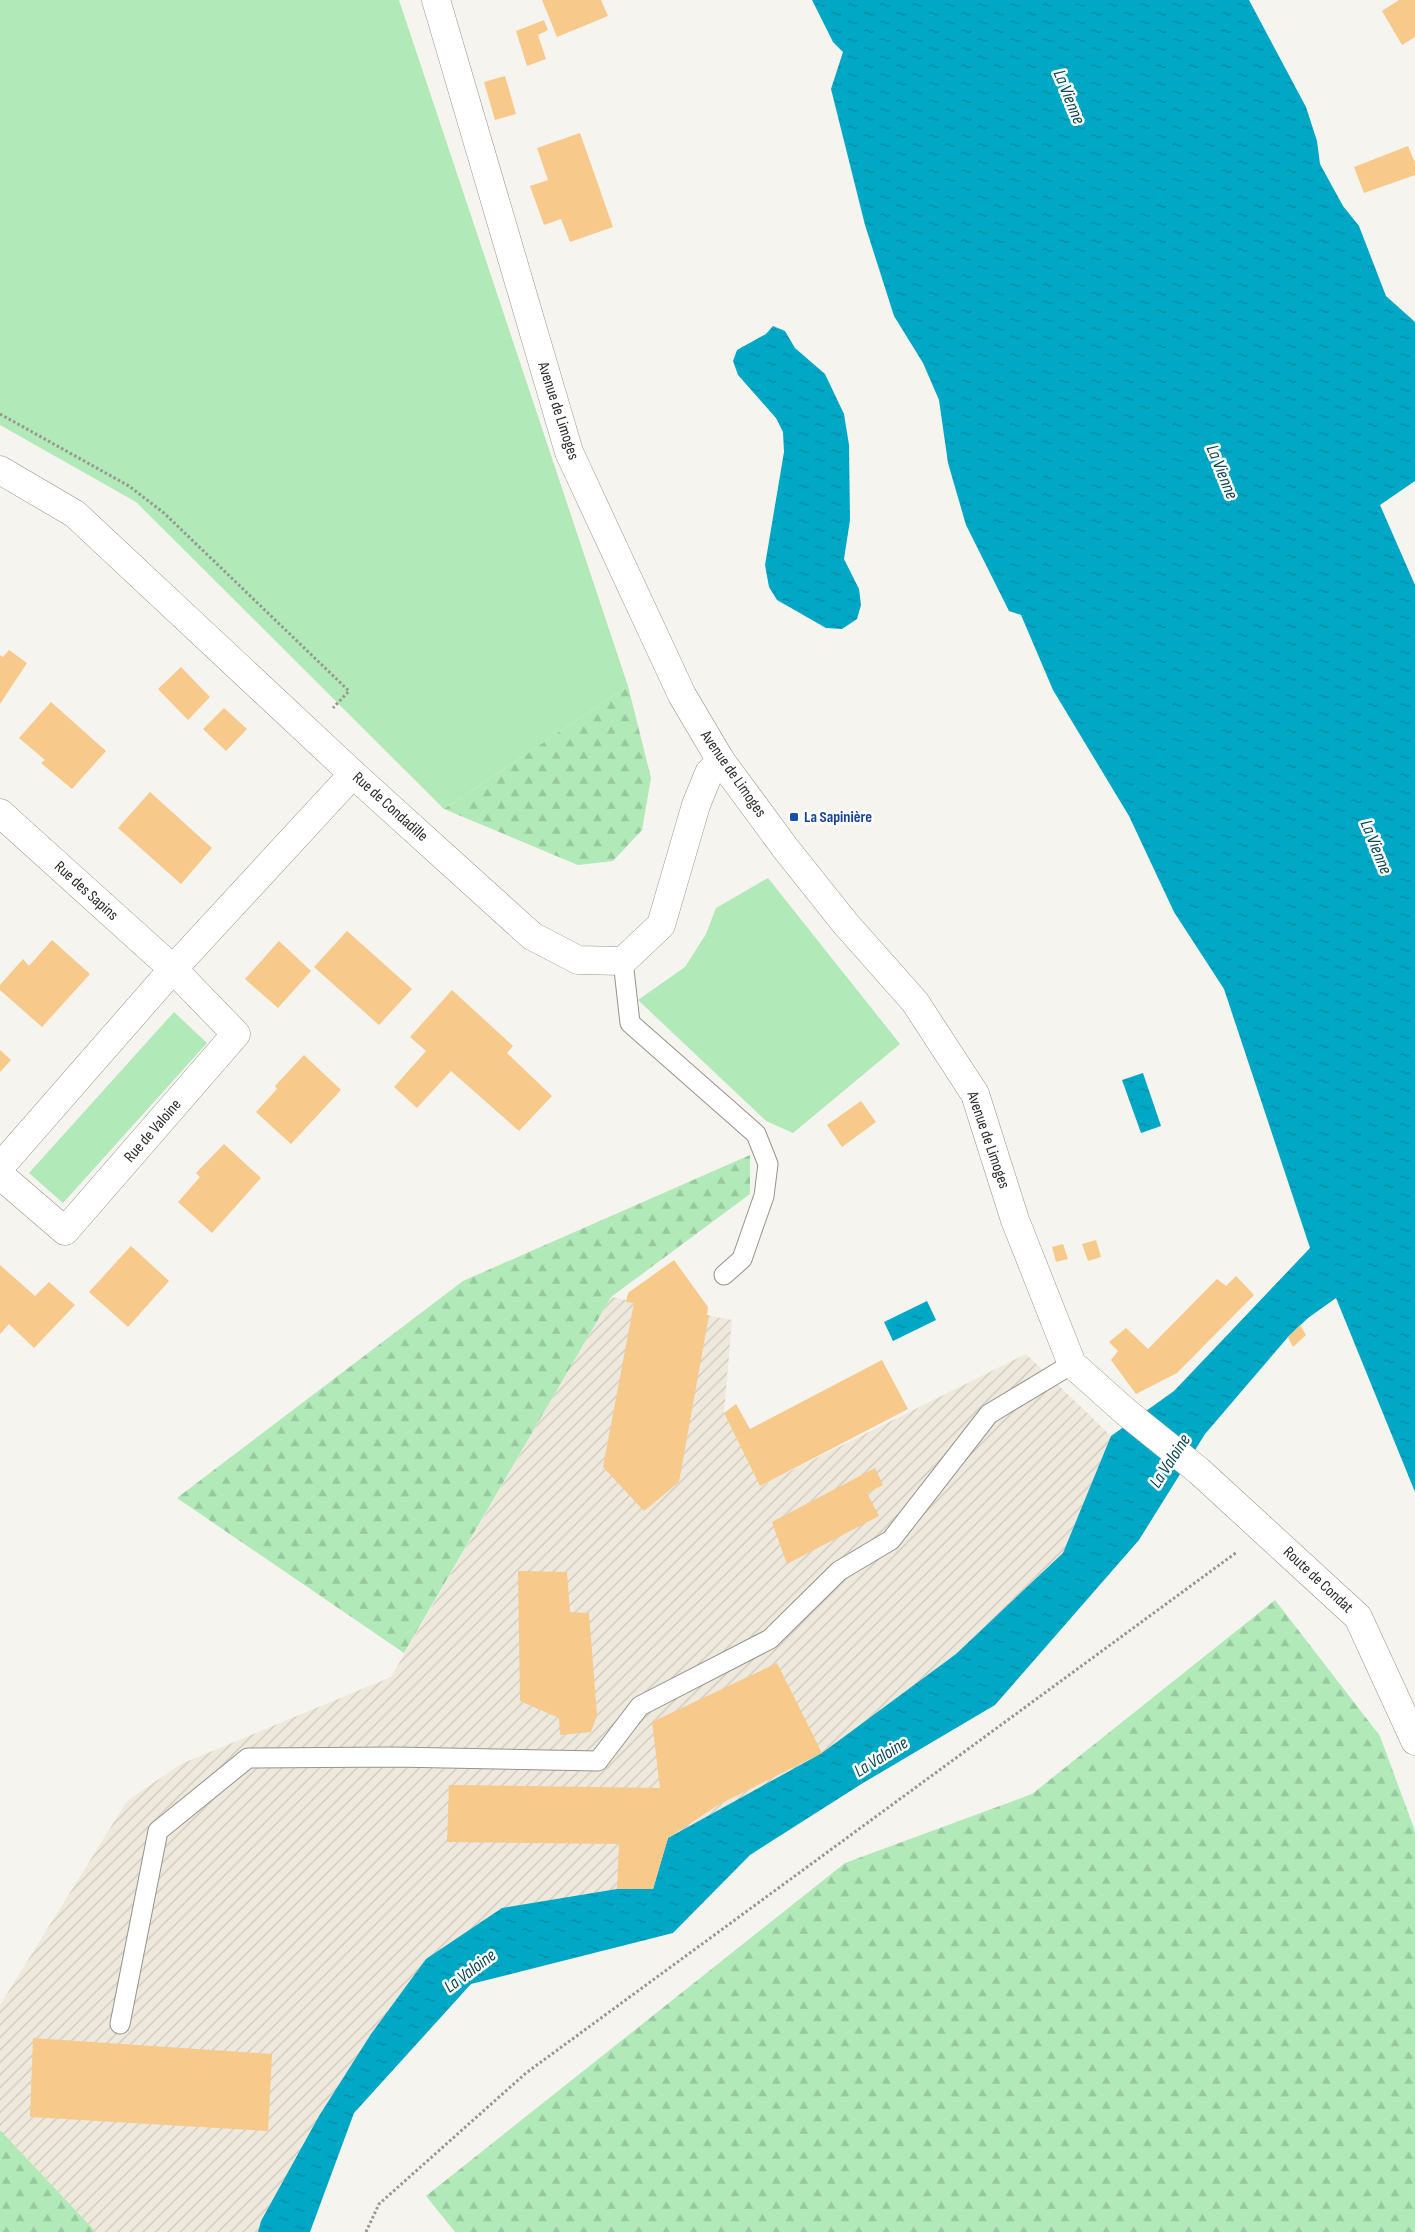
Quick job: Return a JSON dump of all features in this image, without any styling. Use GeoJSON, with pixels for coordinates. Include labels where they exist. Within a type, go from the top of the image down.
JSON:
{"type":"FeatureCollection","features":[{"type":"Feature","properties":{"kind":"street","name":"Avenue de Limoges"},"geometry":{"type":"LineString","coordinates":[[436,0],[569,452],[682,695],[721,761],[786,849],[839,915],[915,1002],[975,1094],[1015,1220],[1072,1364],[1127,1413],[1191,1464]]}},
{"type":"Feature","properties":{"kind":"street","name":"Rue de Condadille"},"geometry":{"type":"LineString","coordinates":[[0,470],[75,514],[309,730],[354,774],[532,936],[578,960],[622,961]]}},
{"type":"Feature","properties":{"kind":"street"},"geometry":{"type":"LineString","coordinates":[[622,961],[661,925],[696,805],[709,773],[721,761]]}},
{"type":"Feature","properties":{"kind":"street"},"geometry":{"type":"LineString","coordinates":[[0,1167],[173,968],[354,774]]}},
{"type":"Feature","properties":{"kind":"street","name":"Rue des Sapins"},"geometry":{"type":"LineString","coordinates":[[0,813],[173,968]]}},
{"type":"Feature","properties":{"kind":"street","name":"Rue de Valoine"},"geometry":{"type":"LineString","coordinates":[[0,1175],[65,1231],[236,1034],[173,968]]}},
{"type":"Feature","properties":{"kind":"street","name":"Route de Condat"},"geometry":{"type":"LineString","coordinates":[[1191,1464],[1358,1617],[1415,1741]]}},
{"type":"Feature","properties":{"kind":"lane"},"geometry":{"type":"LineString","coordinates":[[622,961],[630,1023],[756,1134],[768,1164],[764,1196],[742,1259],[724,1275]]}},
{"type":"Feature","properties":{"kind":"lane"},"geometry":{"type":"LineString","coordinates":[[120,2024],[158,1831],[248,1758],[394,1757],[598,1761],[640,1706],[770,1638],[839,1571],[891,1540],[988,1414],[1072,1364]]}},
{"type":"Feature","properties":{"kind":"path"},"geometry":{"type":"LineString","coordinates":[[0,414],[129,486],[164,513],[349,691],[309,730]]}},
{"type":"Feature","properties":{"kind":"path"},"geometry":{"type":"LineString","coordinates":[[366,2232],[380,2204],[526,2073],[1266,1531]]}},
{"type":"Feature","properties":{"kind":"shaded area"},"geometry":{"type":"Polygon","coordinates":[[[611,1297],[732,1320],[724,1413],[760,1486],[1026,1354],[1111,1436],[1063,1553],[952,1688],[654,1904],[413,1997],[273,2232],[96,2232],[0,2130],[0,2005],[127,1801],[181,1764],[391,1677],[611,1297]]]}},
{"type":"Feature","properties":{"kind":"green space"},"geometry":{"type":"Polygon","coordinates":[[[0,0],[399,0],[628,686],[444,809],[136,502],[0,425],[0,0]]]}},
{"type":"Feature","properties":{"kind":"green space"},"geometry":{"type":"Polygon","coordinates":[[[628,686],[651,778],[642,830],[613,861],[578,865],[444,809],[628,686]]]}},
{"type":"Feature","properties":{"kind":"green space"},"geometry":{"type":"Polygon","coordinates":[[[768,878],[900,1044],[793,1133],[766,1121],[638,1000],[685,967],[706,934],[716,908],[768,878]]]}},
{"type":"Feature","properties":{"kind":"green space"},"geometry":{"type":"Polygon","coordinates":[[[174,1012],[207,1043],[63,1203],[29,1173],[174,1012]]]}},
{"type":"Feature","properties":{"kind":"green space"},"geometry":{"type":"Polygon","coordinates":[[[750,1155],[750,1194],[611,1297],[404,1653],[177,1498],[463,1281],[750,1155]]]}},
{"type":"Feature","properties":{"kind":"green space"},"geometry":{"type":"Polygon","coordinates":[[[1275,1600],[1380,1736],[1415,1831],[1415,2232],[455,2232],[426,2196],[845,1863],[1032,1794],[1275,1600]]]}},
{"type":"Feature","properties":{"kind":"green space"},"geometry":{"type":"Polygon","coordinates":[[[0,2130],[96,2232],[0,2232],[0,2130]]]}},
{"type":"Feature","properties":{"kind":"water"},"geometry":{"type":"Polygon","coordinates":[[[812,0],[1249,0],[1306,107],[1317,141],[1320,164],[1343,206],[1359,226],[1386,296],[1415,322],[1415,481],[1380,505],[1415,585],[1415,1492],[1336,1298],[1308,1318],[1288,1337],[1205,1434],[1139,1540],[995,1705],[863,1783],[750,1855],[673,1933],[471,1984],[354,2113],[310,2232],[258,2232],[261,2221],[319,2116],[371,2034],[426,1959],[502,1908],[617,1889],[653,1889],[668,1838],[822,1753],[956,1654],[1063,1553],[1111,1436],[1174,1391],[1310,1248],[1224,989],[1174,912],[1129,816],[1053,690],[1021,615],[1009,611],[966,525],[948,463],[939,400],[923,363],[894,316],[865,225],[831,89],[843,52],[833,42],[812,0]]]}},
{"type":"Feature","properties":{"kind":"water"},"geometry":{"type":"Polygon","coordinates":[[[773,326],[785,331],[795,348],[825,374],[844,414],[849,445],[850,520],[844,559],[859,589],[861,605],[857,619],[842,629],[826,628],[777,600],[769,587],[765,565],[784,452],[783,432],[776,418],[738,375],[733,361],[737,350],[766,334],[773,326]]]}},
{"type":"Feature","properties":{"kind":"water"},"geometry":{"type":"Polygon","coordinates":[[[1143,1073],[1161,1126],[1141,1133],[1122,1080],[1143,1073]]]}},
{"type":"Feature","properties":{"kind":"water"},"geometry":{"type":"Polygon","coordinates":[[[927,1301],[936,1320],[893,1341],[884,1322],[927,1301]]]}},
{"type":"Feature","properties":{"kind":"building"},"geometry":{"type":"Polygon","coordinates":[[[542,0],[601,0],[608,16],[557,37],[542,0]]]}},
{"type":"Feature","properties":{"kind":"building"},"geometry":{"type":"Polygon","coordinates":[[[1399,0],[1415,0],[1415,37],[1402,45],[1382,11],[1399,0]]]}},
{"type":"Feature","properties":{"kind":"building"},"geometry":{"type":"Polygon","coordinates":[[[544,20],[548,30],[538,35],[546,59],[527,66],[516,31],[544,20]]]}},
{"type":"Feature","properties":{"kind":"building"},"geometry":{"type":"Polygon","coordinates":[[[505,76],[516,114],[495,120],[484,82],[505,76]]]}},
{"type":"Feature","properties":{"kind":"building"},"geometry":{"type":"Polygon","coordinates":[[[580,133],[613,227],[570,242],[561,219],[544,225],[530,186],[548,180],[537,148],[580,133]]]}},
{"type":"Feature","properties":{"kind":"building"},"geometry":{"type":"Polygon","coordinates":[[[1408,146],[1415,163],[1415,175],[1364,193],[1354,167],[1408,146]]]}},
{"type":"Feature","properties":{"kind":"building"},"geometry":{"type":"Polygon","coordinates":[[[9,650],[27,663],[0,704],[0,655],[3,657],[9,650]]]}},
{"type":"Feature","properties":{"kind":"building"},"geometry":{"type":"Polygon","coordinates":[[[181,667],[210,697],[188,720],[158,689],[181,667]]]}},
{"type":"Feature","properties":{"kind":"building"},"geometry":{"type":"Polygon","coordinates":[[[51,702],[106,751],[72,789],[41,763],[45,760],[19,738],[51,702]]]}},
{"type":"Feature","properties":{"kind":"building"},"geometry":{"type":"Polygon","coordinates":[[[224,708],[247,729],[226,751],[203,729],[224,708]]]}},
{"type":"Feature","properties":{"kind":"building"},"geometry":{"type":"Polygon","coordinates":[[[150,792],[212,848],[181,884],[118,828],[150,792]]]}},
{"type":"Feature","properties":{"kind":"building"},"geometry":{"type":"Polygon","coordinates":[[[347,931],[412,989],[379,1025],[314,967],[347,931]]]}},
{"type":"Feature","properties":{"kind":"building"},"geometry":{"type":"Polygon","coordinates":[[[52,940],[90,974],[42,1027],[0,990],[0,985],[23,959],[29,966],[52,940]]]}},
{"type":"Feature","properties":{"kind":"building"},"geometry":{"type":"Polygon","coordinates":[[[279,941],[311,971],[278,1008],[245,979],[279,941]]]}},
{"type":"Feature","properties":{"kind":"building"},"geometry":{"type":"Polygon","coordinates":[[[452,990],[513,1046],[507,1053],[552,1096],[519,1131],[451,1071],[417,1108],[394,1087],[426,1051],[410,1037],[452,990]]]}},
{"type":"Feature","properties":{"kind":"building"},"geometry":{"type":"Polygon","coordinates":[[[0,1050],[11,1060],[0,1072],[0,1050]]]}},
{"type":"Feature","properties":{"kind":"building"},"geometry":{"type":"Polygon","coordinates":[[[304,1055],[341,1090],[291,1144],[256,1112],[277,1089],[275,1086],[304,1055]]]}},
{"type":"Feature","properties":{"kind":"building"},"geometry":{"type":"Polygon","coordinates":[[[861,1101],[876,1122],[842,1147],[827,1125],[861,1101]]]}},
{"type":"Feature","properties":{"kind":"building"},"geometry":{"type":"Polygon","coordinates":[[[224,1144],[261,1178],[212,1233],[178,1202],[200,1177],[196,1173],[224,1144]]]}},
{"type":"Feature","properties":{"kind":"building"},"geometry":{"type":"Polygon","coordinates":[[[1096,1240],[1101,1257],[1088,1261],[1082,1244],[1096,1240]]]}},
{"type":"Feature","properties":{"kind":"building"},"geometry":{"type":"Polygon","coordinates":[[[1063,1244],[1068,1259],[1056,1262],[1052,1247],[1063,1244]]]}},
{"type":"Feature","properties":{"kind":"building"},"geometry":{"type":"Polygon","coordinates":[[[131,1246],[169,1281],[128,1327],[89,1292],[131,1246]]]}},
{"type":"Feature","properties":{"kind":"building"},"geometry":{"type":"Polygon","coordinates":[[[674,1260],[708,1307],[707,1315],[709,1315],[679,1482],[644,1511],[603,1467],[634,1303],[626,1302],[628,1293],[674,1260]]]}},
{"type":"Feature","properties":{"kind":"building"},"geometry":{"type":"Polygon","coordinates":[[[0,1265],[35,1296],[49,1282],[75,1305],[34,1348],[9,1324],[0,1334],[0,1265]]]}},
{"type":"Feature","properties":{"kind":"building"},"geometry":{"type":"Polygon","coordinates":[[[1236,1276],[1254,1295],[1177,1373],[1136,1394],[1111,1360],[1118,1351],[1109,1342],[1126,1328],[1148,1349],[1217,1279],[1226,1286],[1236,1276]]]}},
{"type":"Feature","properties":{"kind":"building"},"geometry":{"type":"Polygon","coordinates":[[[1300,1325],[1306,1335],[1293,1347],[1288,1337],[1300,1325]]]}},
{"type":"Feature","properties":{"kind":"building"},"geometry":{"type":"Polygon","coordinates":[[[882,1360],[908,1409],[760,1486],[724,1413],[736,1404],[750,1429],[882,1360]]]}},
{"type":"Feature","properties":{"kind":"building"},"geometry":{"type":"Polygon","coordinates":[[[875,1468],[883,1485],[867,1493],[879,1516],[787,1564],[772,1522],[875,1468]]]}},
{"type":"Feature","properties":{"kind":"building"},"geometry":{"type":"Polygon","coordinates":[[[518,1571],[567,1572],[570,1612],[589,1613],[597,1715],[591,1732],[560,1735],[559,1718],[520,1701],[518,1571]]]}},
{"type":"Feature","properties":{"kind":"building"},"geometry":{"type":"Polygon","coordinates":[[[777,1663],[822,1753],[718,1805],[668,1838],[653,1889],[617,1889],[619,1844],[447,1842],[449,1785],[660,1788],[652,1722],[777,1663]]]}},
{"type":"Feature","properties":{"kind":"building"},"geometry":{"type":"Polygon","coordinates":[[[33,2038],[272,2054],[268,2131],[30,2117],[33,2038]]]}},
{"type":"Feature","properties":{"kind":"place","name":"La Sapinière"},"geometry":{"type":"Point","coordinates":[794,817]}},
{"type":"Feature","properties":{"kind":"water label","name":"La Vienne"},"geometry":{"type":"Point","coordinates":[1069,97]}},
{"type":"Feature","properties":{"kind":"water label","name":"La Vienne"},"geometry":{"type":"Point","coordinates":[1222,472]}},
{"type":"Feature","properties":{"kind":"water label","name":"La Vienne"},"geometry":{"type":"Point","coordinates":[1376,847]}},
{"type":"Feature","properties":{"kind":"water label","name":"La Valoine"},"geometry":{"type":"Point","coordinates":[1170,1461]}},
{"type":"Feature","properties":{"kind":"water label","name":"La Valoine"},"geometry":{"type":"Point","coordinates":[881,1757]}},
{"type":"Feature","properties":{"kind":"water label","name":"La Valoine"},"geometry":{"type":"Point","coordinates":[470,1971]}}]}
